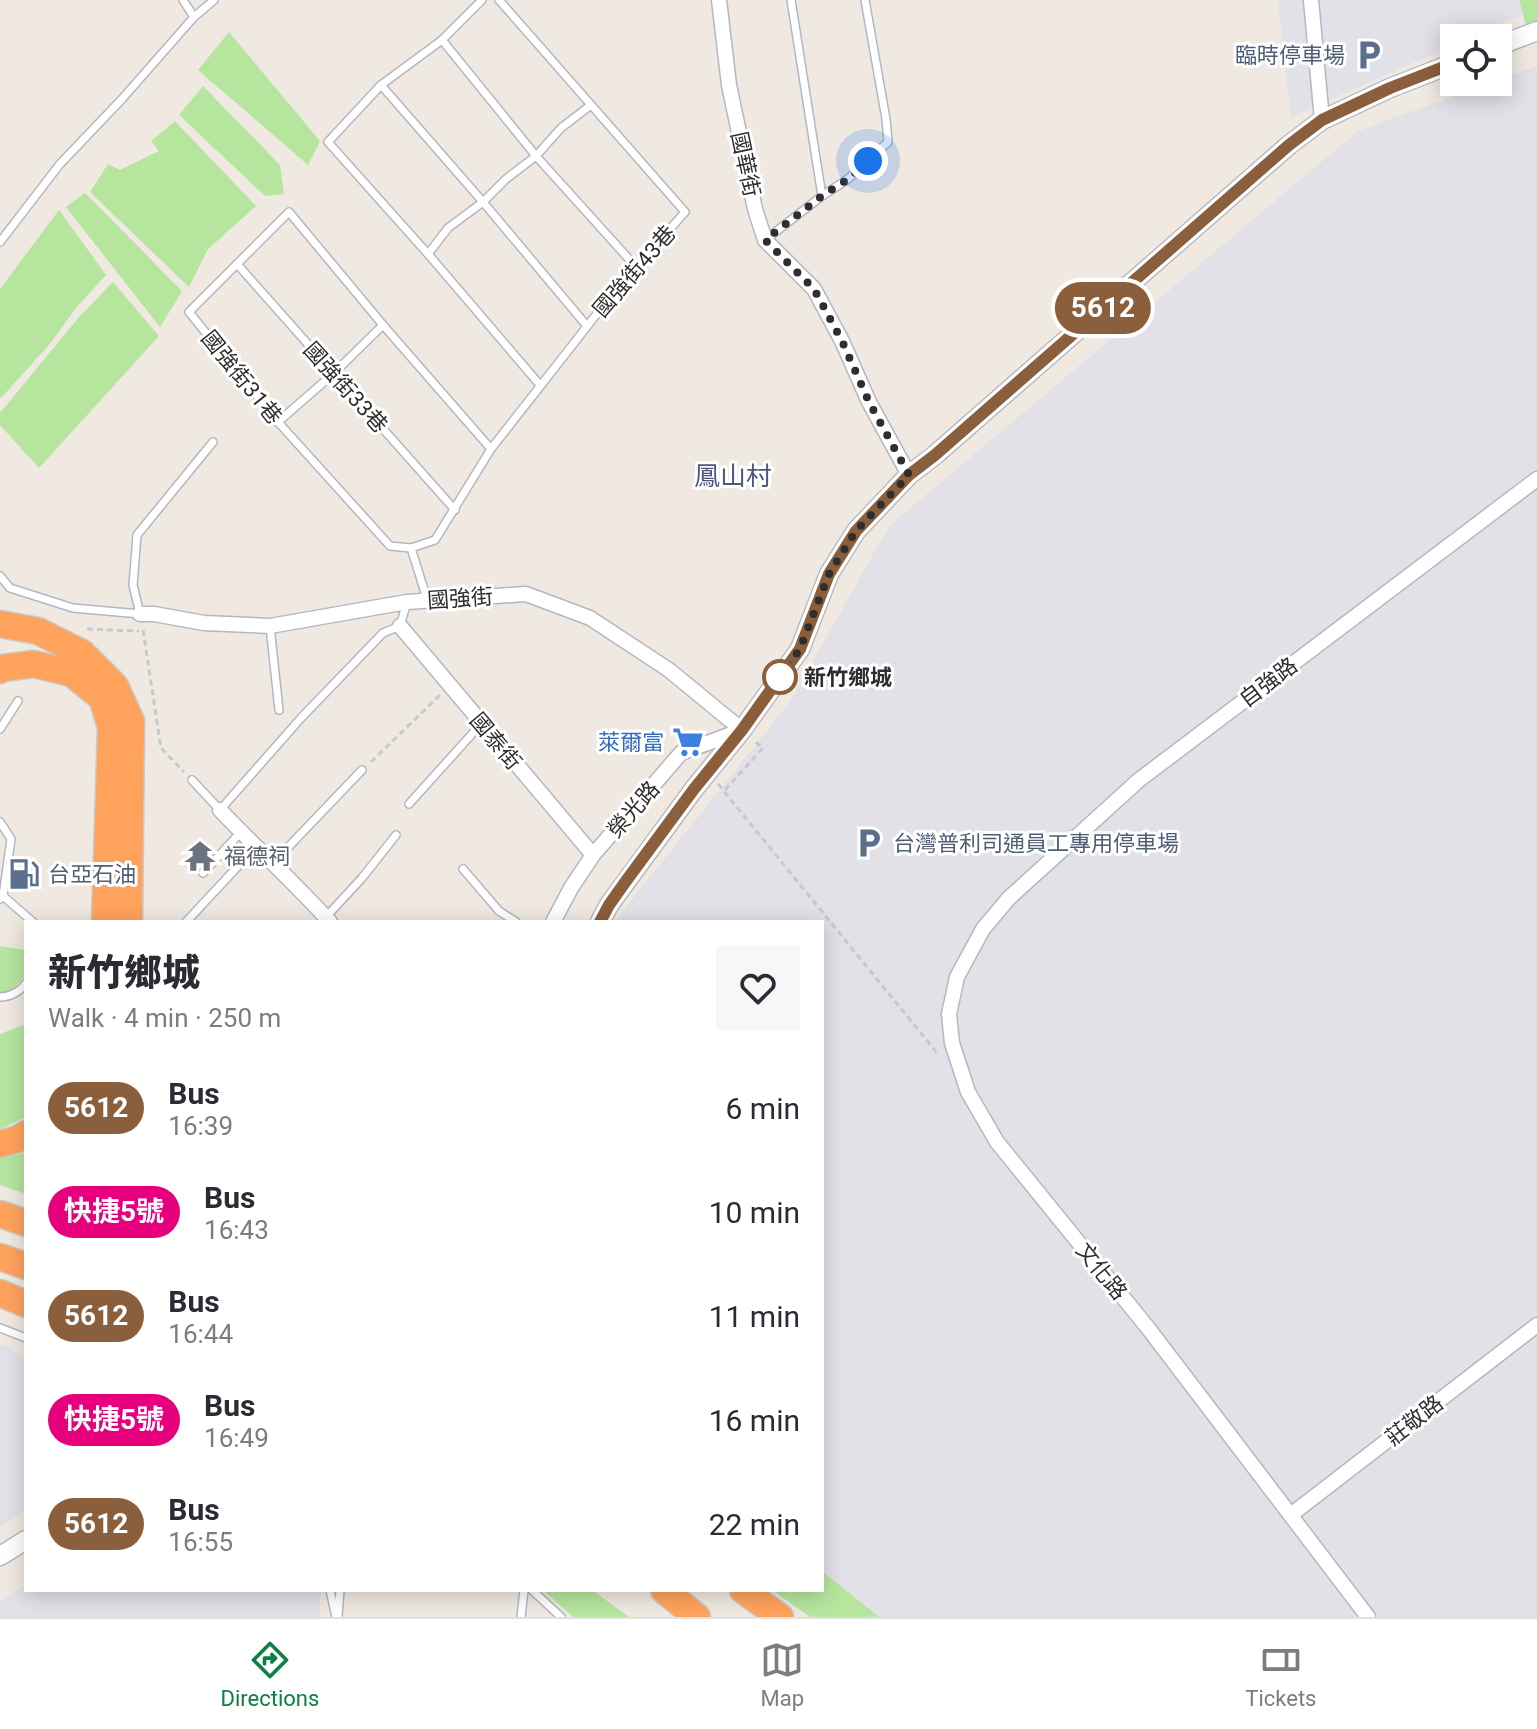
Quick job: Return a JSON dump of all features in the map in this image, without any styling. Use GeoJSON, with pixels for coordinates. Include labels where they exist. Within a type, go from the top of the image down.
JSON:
{"type":"FeatureCollection","features":[{"type":"Feature","properties":{"kind":"highway"},"geometry":{"type":"LineString","coordinates":[[0,624],[38,631],[82,653],[115,686],[131,721],[129,920]]}},
{"type":"Feature","properties":{"kind":"highway"},"geometry":{"type":"LineString","coordinates":[[0,670],[34,664],[71,673],[102,698],[111,727],[105,920]]}},
{"type":"Feature","properties":{"kind":"highway"},"geometry":{"type":"LineString","coordinates":[[0,1144],[24,1135]]}},
{"type":"Feature","properties":{"kind":"highway"},"geometry":{"type":"LineString","coordinates":[[0,1214],[24,1222]]}},
{"type":"Feature","properties":{"kind":"highway"},"geometry":{"type":"LineString","coordinates":[[0,1257],[24,1265]]}},
{"type":"Feature","properties":{"kind":"highway"},"geometry":{"type":"LineString","coordinates":[[0,1293],[24,1303]]}},
{"type":"Feature","properties":{"kind":"highway"},"geometry":{"type":"LineString","coordinates":[[666,1592],[697,1617]]}},
{"type":"Feature","properties":{"kind":"highway"},"geometry":{"type":"LineString","coordinates":[[746,1592],[780,1617]]}},
{"type":"Feature","properties":{"kind":"street","name":"國華街"},"geometry":{"type":"LineString","coordinates":[[719,0],[729,85],[755,209],[765,240],[814,289],[842,341],[869,402],[909,475]]}},
{"type":"Feature","properties":{"kind":"street"},"geometry":{"type":"LineString","coordinates":[[1311,0],[1322,120]]}},
{"type":"Feature","properties":{"kind":"street"},"geometry":{"type":"LineString","coordinates":[[1512,41],[1537,31]]}},
{"type":"Feature","properties":{"kind":"street","name":"榮光路"},"geometry":{"type":"LineString","coordinates":[[601,920],[609,905],[800,649],[829,574],[856,531],[909,475],[1289,145],[1322,120],[1440,68]]}},
{"type":"Feature","properties":{"kind":"street","name":"自強路"},"geometry":{"type":"LineString","coordinates":[[1009,898],[1139,780],[1537,479]]}},
{"type":"Feature","properties":{"kind":"street","name":"國強街"},"geometry":{"type":"LineString","coordinates":[[140,614],[204,623],[270,626],[407,602],[526,594],[590,618],[669,670],[742,730]]}},
{"type":"Feature","properties":{"kind":"street","name":"國泰街"},"geometry":{"type":"LineString","coordinates":[[400,626],[593,855]]}},
{"type":"Feature","properties":{"kind":"street","name":"榮光路"},"geometry":{"type":"LineString","coordinates":[[554,920],[593,855],[681,753],[742,730]]}},
{"type":"Feature","properties":{"kind":"street"},"geometry":{"type":"LineString","coordinates":[[220,810],[328,920]]}},
{"type":"Feature","properties":{"kind":"street","name":"文化路"},"geometry":{"type":"LineString","coordinates":[[1009,898],[983,929],[957,977],[949,1014],[952,1043],[968,1092],[997,1142],[1148,1328],[1368,1617]]}},
{"type":"Feature","properties":{"kind":"street","name":"莊敬路"},"geometry":{"type":"LineString","coordinates":[[1292,1514],[1537,1325]]}},
{"type":"Feature","properties":{"kind":"street"},"geometry":{"type":"LineString","coordinates":[[0,1556],[24,1541]]}},
{"type":"Feature","properties":{"kind":"lane"},"geometry":{"type":"LineString","coordinates":[[183,0],[194,17]]}},
{"type":"Feature","properties":{"kind":"lane"},"geometry":{"type":"LineString","coordinates":[[0,242],[60,164],[194,17],[214,0]]}},
{"type":"Feature","properties":{"kind":"lane"},"geometry":{"type":"LineString","coordinates":[[482,0],[442,40],[381,85],[328,142],[540,385]]}},
{"type":"Feature","properties":{"kind":"lane","name":"國強街43巷"},"geometry":{"type":"LineString","coordinates":[[411,548],[435,540],[491,449],[587,326],[685,212],[499,0]]}},
{"type":"Feature","properties":{"kind":"lane"},"geometry":{"type":"LineString","coordinates":[[791,0],[822,196]]}},
{"type":"Feature","properties":{"kind":"lane"},"geometry":{"type":"LineString","coordinates":[[765,240],[848,179],[888,142],[865,0]]}},
{"type":"Feature","properties":{"kind":"lane"},"geometry":{"type":"LineString","coordinates":[[442,40],[536,156],[637,268]]}},
{"type":"Feature","properties":{"kind":"lane"},"geometry":{"type":"LineString","coordinates":[[381,85],[587,326]]}},
{"type":"Feature","properties":{"kind":"lane"},"geometry":{"type":"LineString","coordinates":[[428,254],[448,228],[483,202],[536,156],[561,128],[591,105]]}},
{"type":"Feature","properties":{"kind":"lane","name":"國強街31巷"},"geometry":{"type":"LineString","coordinates":[[383,325],[289,212],[189,312],[278,422],[390,546],[411,548]]}},
{"type":"Feature","properties":{"kind":"lane","name":"國強街33巷"},"geometry":{"type":"LineString","coordinates":[[237,264],[455,510]]}},
{"type":"Feature","properties":{"kind":"lane"},"geometry":{"type":"LineString","coordinates":[[278,422],[383,325],[491,449]]}},
{"type":"Feature","properties":{"kind":"lane"},"geometry":{"type":"LineString","coordinates":[[0,576],[10,588],[73,608],[140,614],[133,585],[137,535],[213,442]]}},
{"type":"Feature","properties":{"kind":"lane"},"geometry":{"type":"LineString","coordinates":[[411,548],[428,600]]}},
{"type":"Feature","properties":{"kind":"lane"},"geometry":{"type":"LineString","coordinates":[[192,780],[220,810],[372,644],[383,633],[400,626],[407,602]]}},
{"type":"Feature","properties":{"kind":"lane"},"geometry":{"type":"LineString","coordinates":[[270,626],[279,710]]}},
{"type":"Feature","properties":{"kind":"lane"},"geometry":{"type":"LineString","coordinates":[[0,729],[18,701]]}},
{"type":"Feature","properties":{"kind":"lane"},"geometry":{"type":"LineString","coordinates":[[409,804],[481,724]]}},
{"type":"Feature","properties":{"kind":"lane"},"geometry":{"type":"LineString","coordinates":[[273,863],[362,770]]}},
{"type":"Feature","properties":{"kind":"lane"},"geometry":{"type":"LineString","coordinates":[[0,822],[11,839],[1,897],[30,920]]}},
{"type":"Feature","properties":{"kind":"lane"},"geometry":{"type":"LineString","coordinates":[[203,873],[241,832]]}},
{"type":"Feature","properties":{"kind":"lane"},"geometry":{"type":"LineString","coordinates":[[328,920],[396,835]]}},
{"type":"Feature","properties":{"kind":"lane"},"geometry":{"type":"LineString","coordinates":[[188,920],[255,848]]}},
{"type":"Feature","properties":{"kind":"lane"},"geometry":{"type":"LineString","coordinates":[[463,869],[499,911],[513,920]]}},
{"type":"Feature","properties":{"kind":"lane"},"geometry":{"type":"LineString","coordinates":[[0,997],[24,986]]}},
{"type":"Feature","properties":{"kind":"lane"},"geometry":{"type":"LineString","coordinates":[[0,1328],[24,1337]]}},
{"type":"Feature","properties":{"kind":"lane"},"geometry":{"type":"LineString","coordinates":[[331,1592],[337,1617]]}},
{"type":"Feature","properties":{"kind":"lane"},"geometry":{"type":"LineString","coordinates":[[337,1617],[340,1592]]}},
{"type":"Feature","properties":{"kind":"lane"},"geometry":{"type":"LineString","coordinates":[[521,1617],[524,1592]]}},
{"type":"Feature","properties":{"kind":"lane"},"geometry":{"type":"LineString","coordinates":[[534,1592],[561,1617]]}},
{"type":"Feature","properties":{"kind":"path"},"geometry":{"type":"LineString","coordinates":[[140,614],[161,748],[192,780]]}},
{"type":"Feature","properties":{"kind":"path"},"geometry":{"type":"LineString","coordinates":[[80,630],[143,631]]}},
{"type":"Feature","properties":{"kind":"path"},"geometry":{"type":"LineString","coordinates":[[362,770],[450,686]]}},
{"type":"Feature","properties":{"kind":"path"},"geometry":{"type":"LineString","coordinates":[[724,791],[763,748],[742,730]]}},
{"type":"Feature","properties":{"kind":"path"},"geometry":{"type":"LineString","coordinates":[[708,771],[939,1056]]}},
{"type":"Feature","properties":{"kind":"shaded area"},"geometry":{"type":"Polygon","coordinates":[[[1278,0],[1537,0],[1537,8],[1501,24],[1440,24],[1440,51],[1291,117],[1278,0]]]}},
{"type":"Feature","properties":{"kind":"shaded area"},"geometry":{"type":"Polygon","coordinates":[[[1537,66],[1537,1617],[842,1617],[823,1592],[824,920],[617,920],[618,917],[790,702],[889,526],[1358,131],[1454,96],[1512,96],[1512,75],[1537,66]]]}},
{"type":"Feature","properties":{"kind":"shaded area"},"geometry":{"type":"Polygon","coordinates":[[[0,1344],[10,1347],[24,1360],[24,1510],[0,1527],[0,1344]]]}},
{"type":"Feature","properties":{"kind":"shaded area"},"geometry":{"type":"Polygon","coordinates":[[[24,1585],[24,1592],[321,1592],[319,1617],[0,1617],[0,1601],[24,1585]]]}},
{"type":"Feature","properties":{"kind":"green space"},"geometry":{"type":"Polygon","coordinates":[[[1519,0],[1537,0],[1537,24],[1527,29],[1519,0]]]}},
{"type":"Feature","properties":{"kind":"green space"},"geometry":{"type":"Polygon","coordinates":[[[229,32],[320,141],[308,165],[198,70],[229,32]]]}},
{"type":"Feature","properties":{"kind":"green space"},"geometry":{"type":"Polygon","coordinates":[[[203,86],[280,165],[284,194],[265,196],[179,115],[203,86]]]}},
{"type":"Feature","properties":{"kind":"green space"},"geometry":{"type":"Polygon","coordinates":[[[175,121],[256,206],[208,249],[189,287],[90,192],[108,164],[120,170],[159,151],[151,141],[175,121]]]}},
{"type":"Feature","properties":{"kind":"green space"},"geometry":{"type":"Polygon","coordinates":[[[85,193],[182,291],[160,327],[66,207],[85,193]]]}},
{"type":"Feature","properties":{"kind":"green space"},"geometry":{"type":"Polygon","coordinates":[[[59,210],[106,275],[0,399],[0,289],[59,210]]]}},
{"type":"Feature","properties":{"kind":"green space"},"geometry":{"type":"Polygon","coordinates":[[[113,282],[159,336],[39,468],[0,425],[0,413],[80,316],[113,282]]]}},
{"type":"Feature","properties":{"kind":"green space"},"geometry":{"type":"Polygon","coordinates":[[[0,946],[24,950],[24,977],[8,994],[0,995],[0,946]]]}},
{"type":"Feature","properties":{"kind":"green space"},"geometry":{"type":"Polygon","coordinates":[[[24,1025],[24,1118],[0,1129],[0,1034],[24,1025]]]}},
{"type":"Feature","properties":{"kind":"green space"},"geometry":{"type":"Polygon","coordinates":[[[24,1153],[24,1193],[0,1185],[0,1157],[24,1153]]]}},
{"type":"Feature","properties":{"kind":"green space"},"geometry":{"type":"Polygon","coordinates":[[[824,1573],[879,1617],[810,1617],[775,1592],[824,1592],[824,1573]]]}},
{"type":"Feature","properties":{"kind":"green space"},"geometry":{"type":"Polygon","coordinates":[[[545,1592],[595,1592],[629,1617],[573,1617],[545,1592]]]}},
{"type":"Feature","properties":{"kind":"bus line","name":"5612"},"geometry":{"type":"LineString","coordinates":[[601,920],[626,881],[800,649],[829,574],[856,531],[909,475],[1289,145],[1322,120],[1440,68]]}},
{"type":"Feature","properties":{"kind":"place","name":"臨時停車場"},"geometry":{"type":"Point","coordinates":[1369,55]}},
{"type":"Feature","properties":{"kind":"place","name":"新竹鄉城"},"geometry":{"type":"Point","coordinates":[780,677]}},
{"type":"Feature","properties":{"kind":"place","name":"萊爾富"},"geometry":{"type":"Point","coordinates":[688,742]}},
{"type":"Feature","properties":{"kind":"place","name":"台灣普利司通員工專用停車場"},"geometry":{"type":"Point","coordinates":[869,843]}},
{"type":"Feature","properties":{"kind":"place","name":"福德祠"},"geometry":{"type":"Point","coordinates":[200,856]}},
{"type":"Feature","properties":{"kind":"place","name":"台亞石油"},"geometry":{"type":"Point","coordinates":[24,874]}},
{"type":"Feature","properties":{"kind":"district","name":"鳳山村"},"geometry":{"type":"Point","coordinates":[733,476]}},
{"type":"Feature","properties":{"kind":"route"},"geometry":{"type":"LineString","coordinates":[[780,677],[800,649],[829,574],[856,531],[909,475],[869,402],[842,341],[814,289],[765,240],[868,161]]}}]}
